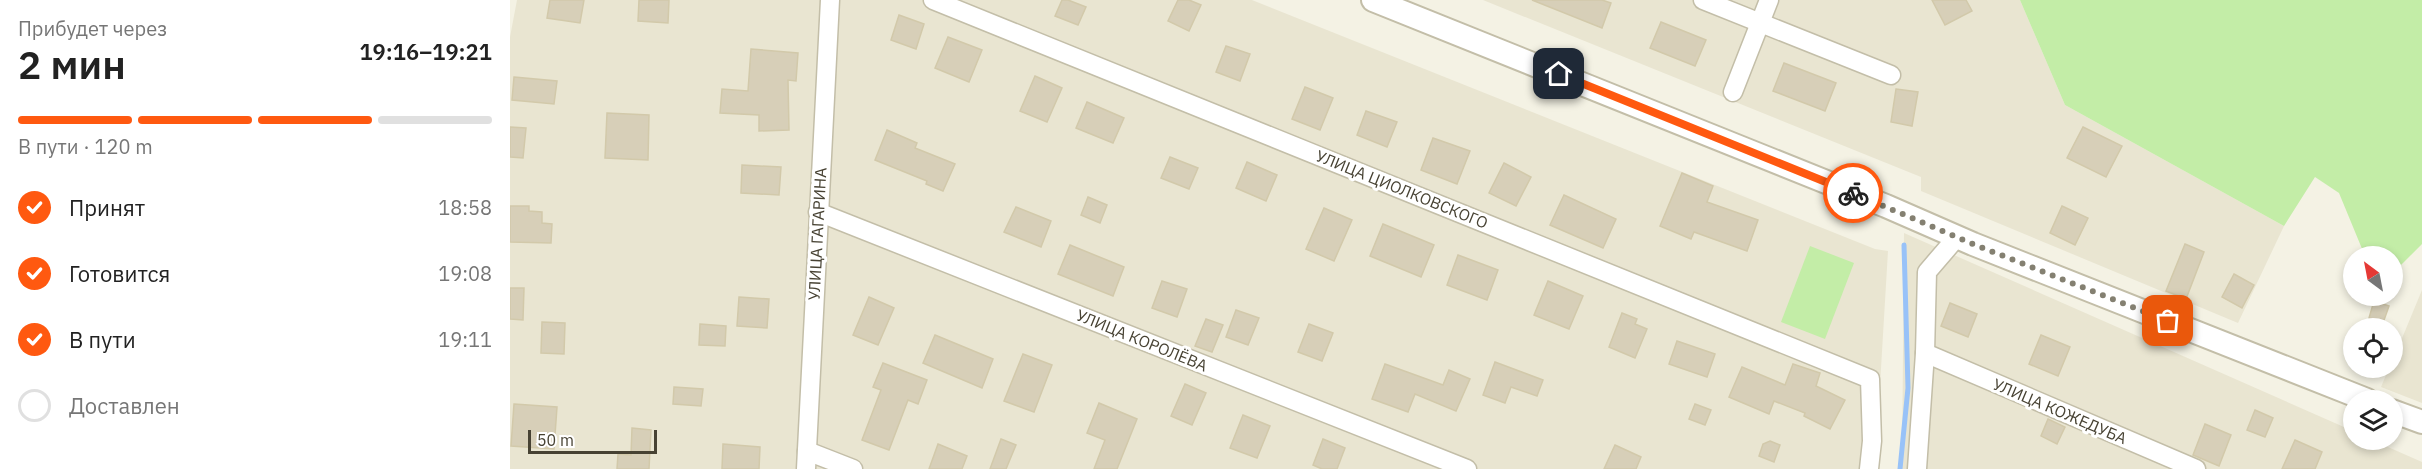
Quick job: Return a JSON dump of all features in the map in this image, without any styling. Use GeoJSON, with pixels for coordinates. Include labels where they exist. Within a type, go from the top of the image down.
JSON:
{"type":"FeatureCollection","features":[{"type":"Feature","properties":{"kind":"street","name":"УЛИЦА ГАГАРИНА"},"geometry":{"type":"LineString","coordinates":[[807,460],[830,0]]}},
{"type":"Feature","properties":{"kind":"street","name":"УЛИЦА ЦИОЛКОВСКОГО"},"geometry":{"type":"LineString","coordinates":[[933,0],[1870,379],[1872,441],[1869,469]]}},
{"type":"Feature","properties":{"kind":"street"},"geometry":{"type":"LineString","coordinates":[[1373,0],[2343,390]]}},
{"type":"Feature","properties":{"kind":"street"},"geometry":{"type":"LineString","coordinates":[[1703,0],[1891,75]]}},
{"type":"Feature","properties":{"kind":"street"},"geometry":{"type":"LineString","coordinates":[[1733,92],[1769,0]]}},
{"type":"Feature","properties":{"kind":"street","name":"УЛИЦА КОРОЛЁВА"},"geometry":{"type":"LineString","coordinates":[[818,212],[1467,469]]}},
{"type":"Feature","properties":{"kind":"street"},"geometry":{"type":"LineString","coordinates":[[1917,469],[1925,353],[1927,272],[1957,237]]}},
{"type":"Feature","properties":{"kind":"street","name":"УЛИЦА КОЖЕДУБА"},"geometry":{"type":"LineString","coordinates":[[1925,353],[2196,469]]}},
{"type":"Feature","properties":{"kind":"street"},"geometry":{"type":"LineString","coordinates":[[2403,415],[2422,422]]}},
{"type":"Feature","properties":{"kind":"street"},"geometry":{"type":"LineString","coordinates":[[807,460],[853,469]]}},
{"type":"Feature","properties":{"kind":"shaded area"},"geometry":{"type":"Polygon","coordinates":[[[517,0],[1252,0],[1875,249],[1888,251],[1875,469],[510,469],[510,37],[517,0]]]}},
{"type":"Feature","properties":{"kind":"shaded area"},"geometry":{"type":"Polygon","coordinates":[[[1483,0],[2020,0],[2065,105],[2284,226],[2238,323],[1921,191],[1921,177],[1483,0]]]}},
{"type":"Feature","properties":{"kind":"shaded area"},"geometry":{"type":"Polygon","coordinates":[[[1904,233],[2343,427],[2343,450],[2395,450],[2422,462],[2422,469],[1902,469],[1904,233]]]}},
{"type":"Feature","properties":{"kind":"shaded area"},"geometry":{"type":"Polygon","coordinates":[[[2422,290],[2422,403],[2403,396],[2403,390],[2389,390],[2381,387],[2385,378],[2403,378],[2403,336],[2422,290]]]}},
{"type":"Feature","properties":{"kind":"green space"},"geometry":{"type":"Polygon","coordinates":[[[2020,0],[2422,0],[2422,244],[2403,263],[2403,246],[2361,246],[2339,193],[2315,177],[2284,226],[2065,105],[2020,0]]]}},
{"type":"Feature","properties":{"kind":"green space"},"geometry":{"type":"Polygon","coordinates":[[[1810,246],[1854,263],[1825,339],[1781,322],[1810,246]]]}},
{"type":"Feature","properties":{"kind":"building"},"geometry":{"type":"Polygon","coordinates":[[[550,0],[584,0],[580,23],[547,18],[550,0]]]}},
{"type":"Feature","properties":{"kind":"building"},"geometry":{"type":"Polygon","coordinates":[[[639,0],[669,0],[668,23],[638,21],[639,0]]]}},
{"type":"Feature","properties":{"kind":"building"},"geometry":{"type":"Polygon","coordinates":[[[1062,0],[1086,7],[1078,25],[1055,16],[1062,0]]]}},
{"type":"Feature","properties":{"kind":"building"},"geometry":{"type":"Polygon","coordinates":[[[1178,0],[1189,0],[1201,5],[1189,31],[1168,21],[1178,0]]]}},
{"type":"Feature","properties":{"kind":"building"},"geometry":{"type":"Polygon","coordinates":[[[1532,0],[1602,0],[1611,3],[1602,28],[1532,0]]]}},
{"type":"Feature","properties":{"kind":"building"},"geometry":{"type":"Polygon","coordinates":[[[1932,0],[1966,0],[1972,11],[1945,25],[1932,0]]]}},
{"type":"Feature","properties":{"kind":"building"},"geometry":{"type":"Polygon","coordinates":[[[899,15],[924,24],[916,49],[891,40],[899,15]]]}},
{"type":"Feature","properties":{"kind":"building"},"geometry":{"type":"Polygon","coordinates":[[[1661,22],[1706,40],[1695,66],[1650,48],[1661,22]]]}},
{"type":"Feature","properties":{"kind":"building"},"geometry":{"type":"Polygon","coordinates":[[[948,37],[982,50],[969,82],[935,68],[948,37]]]}},
{"type":"Feature","properties":{"kind":"building"},"geometry":{"type":"Polygon","coordinates":[[[1226,46],[1250,54],[1240,81],[1216,72],[1226,46]]]}},
{"type":"Feature","properties":{"kind":"building"},"geometry":{"type":"Polygon","coordinates":[[[751,49],[798,53],[796,81],[788,80],[789,130],[759,131],[759,115],[720,113],[722,89],[748,91],[751,49]]]}},
{"type":"Feature","properties":{"kind":"building"},"geometry":{"type":"Polygon","coordinates":[[[1784,63],[1836,83],[1825,111],[1773,91],[1784,63]]]}},
{"type":"Feature","properties":{"kind":"building"},"geometry":{"type":"Polygon","coordinates":[[[1035,76],[1062,88],[1047,122],[1020,111],[1035,76]]]}},
{"type":"Feature","properties":{"kind":"building"},"geometry":{"type":"Polygon","coordinates":[[[514,77],[557,81],[554,104],[512,100],[514,77]]]}},
{"type":"Feature","properties":{"kind":"building"},"geometry":{"type":"Polygon","coordinates":[[[1305,87],[1333,98],[1320,130],[1292,119],[1305,87]]]}},
{"type":"Feature","properties":{"kind":"building"},"geometry":{"type":"Polygon","coordinates":[[[1896,89],[1918,92],[1912,126],[1891,122],[1896,89]]]}},
{"type":"Feature","properties":{"kind":"building"},"geometry":{"type":"Polygon","coordinates":[[[1087,102],[1124,118],[1113,143],[1076,128],[1087,102]]]}},
{"type":"Feature","properties":{"kind":"building"},"geometry":{"type":"Polygon","coordinates":[[[1366,111],[1397,122],[1387,147],[1357,135],[1366,111]]]}},
{"type":"Feature","properties":{"kind":"building"},"geometry":{"type":"Polygon","coordinates":[[[607,113],[649,115],[648,160],[605,158],[607,113]]]}},
{"type":"Feature","properties":{"kind":"building"},"geometry":{"type":"Polygon","coordinates":[[[510,127],[526,128],[523,158],[510,157],[510,127]]]}},
{"type":"Feature","properties":{"kind":"building"},"geometry":{"type":"Polygon","coordinates":[[[2083,127],[2122,146],[2106,177],[2067,158],[2083,127]]]}},
{"type":"Feature","properties":{"kind":"building"},"geometry":{"type":"Polygon","coordinates":[[[887,130],[917,143],[915,148],[955,164],[943,191],[926,184],[927,181],[875,160],[887,130]]]}},
{"type":"Feature","properties":{"kind":"building"},"geometry":{"type":"Polygon","coordinates":[[[1433,138],[1470,151],[1457,184],[1421,170],[1433,138]]]}},
{"type":"Feature","properties":{"kind":"building"},"geometry":{"type":"Polygon","coordinates":[[[1170,157],[1198,168],[1189,189],[1161,178],[1170,157]]]}},
{"type":"Feature","properties":{"kind":"building"},"geometry":{"type":"Polygon","coordinates":[[[1247,162],[1277,175],[1266,201],[1236,188],[1247,162]]]}},
{"type":"Feature","properties":{"kind":"building"},"geometry":{"type":"Polygon","coordinates":[[[1504,163],[1531,177],[1516,206],[1489,193],[1504,163]]]}},
{"type":"Feature","properties":{"kind":"building"},"geometry":{"type":"Polygon","coordinates":[[[742,165],[781,167],[779,195],[741,193],[742,165]]]}},
{"type":"Feature","properties":{"kind":"building"},"geometry":{"type":"Polygon","coordinates":[[[1682,173],[1713,186],[1707,202],[1758,220],[1747,251],[1694,232],[1691,239],[1660,226],[1682,173]]]}},
{"type":"Feature","properties":{"kind":"building"},"geometry":{"type":"Polygon","coordinates":[[[1564,195],[1616,219],[1603,248],[1550,225],[1564,195]]]}},
{"type":"Feature","properties":{"kind":"building"},"geometry":{"type":"Polygon","coordinates":[[[1088,197],[1107,205],[1100,223],[1081,215],[1088,197]]]}},
{"type":"Feature","properties":{"kind":"building"},"geometry":{"type":"Polygon","coordinates":[[[510,206],[529,206],[529,211],[542,212],[542,223],[552,224],[551,243],[510,242],[510,206]]]}},
{"type":"Feature","properties":{"kind":"building"},"geometry":{"type":"Polygon","coordinates":[[[2062,206],[2088,218],[2075,245],[2050,233],[2062,206]]]}},
{"type":"Feature","properties":{"kind":"building"},"geometry":{"type":"Polygon","coordinates":[[[1016,207],[1051,221],[1041,247],[1004,232],[1016,207]]]}},
{"type":"Feature","properties":{"kind":"building"},"geometry":{"type":"Polygon","coordinates":[[[1324,208],[1352,220],[1334,261],[1306,249],[1324,208]]]}},
{"type":"Feature","properties":{"kind":"building"},"geometry":{"type":"Polygon","coordinates":[[[1383,224],[1434,245],[1421,277],[1370,256],[1383,224]]]}},
{"type":"Feature","properties":{"kind":"building"},"geometry":{"type":"Polygon","coordinates":[[[2185,244],[2204,252],[2186,299],[2166,291],[2185,244]]]}},
{"type":"Feature","properties":{"kind":"building"},"geometry":{"type":"Polygon","coordinates":[[[1070,245],[1124,267],[1113,296],[1058,274],[1070,245]]]}},
{"type":"Feature","properties":{"kind":"building"},"geometry":{"type":"Polygon","coordinates":[[[1458,255],[1498,270],[1487,300],[1447,285],[1458,255]]]}},
{"type":"Feature","properties":{"kind":"building"},"geometry":{"type":"Polygon","coordinates":[[[2234,274],[2254,285],[2242,308],[2222,297],[2234,274]]]}},
{"type":"Feature","properties":{"kind":"building"},"geometry":{"type":"Polygon","coordinates":[[[1162,281],[1187,289],[1177,317],[1152,308],[1162,281]]]}},
{"type":"Feature","properties":{"kind":"building"},"geometry":{"type":"Polygon","coordinates":[[[1548,281],[1583,296],[1569,329],[1534,315],[1548,281]]]}},
{"type":"Feature","properties":{"kind":"building"},"geometry":{"type":"Polygon","coordinates":[[[510,288],[524,288],[523,320],[510,319],[510,288]]]}},
{"type":"Feature","properties":{"kind":"building"},"geometry":{"type":"Polygon","coordinates":[[[739,297],[769,299],[767,328],[737,326],[739,297]]]}},
{"type":"Feature","properties":{"kind":"building"},"geometry":{"type":"Polygon","coordinates":[[[869,297],[894,308],[878,345],[853,335],[869,297]]]}},
{"type":"Feature","properties":{"kind":"building"},"geometry":{"type":"Polygon","coordinates":[[[1950,303],[1977,314],[1968,337],[1941,326],[1950,303]]]}},
{"type":"Feature","properties":{"kind":"building"},"geometry":{"type":"Polygon","coordinates":[[[2373,306],[2389,306],[2385,318],[2369,318],[2373,306]]]}},
{"type":"Feature","properties":{"kind":"building"},"geometry":{"type":"Polygon","coordinates":[[[1236,310],[1259,318],[1248,345],[1226,337],[1236,310]]]}},
{"type":"Feature","properties":{"kind":"building"},"geometry":{"type":"Polygon","coordinates":[[[1622,313],[1637,319],[1635,324],[1647,329],[1635,358],[1609,347],[1622,313]]]}},
{"type":"Feature","properties":{"kind":"building"},"geometry":{"type":"Polygon","coordinates":[[[1206,319],[1223,325],[1212,352],[1195,346],[1206,319]]]}},
{"type":"Feature","properties":{"kind":"building"},"geometry":{"type":"Polygon","coordinates":[[[542,322],[565,323],[564,354],[541,353],[542,322]]]}},
{"type":"Feature","properties":{"kind":"building"},"geometry":{"type":"Polygon","coordinates":[[[700,324],[726,326],[725,346],[699,345],[700,324]]]}},
{"type":"Feature","properties":{"kind":"building"},"geometry":{"type":"Polygon","coordinates":[[[1309,324],[1333,333],[1322,361],[1298,352],[1309,324]]]}},
{"type":"Feature","properties":{"kind":"building"},"geometry":{"type":"Polygon","coordinates":[[[935,335],[993,359],[982,388],[923,363],[935,335]]]}},
{"type":"Feature","properties":{"kind":"building"},"geometry":{"type":"Polygon","coordinates":[[[2041,335],[2070,347],[2058,376],[2029,364],[2041,335]]]}},
{"type":"Feature","properties":{"kind":"building"},"geometry":{"type":"Polygon","coordinates":[[[1677,341],[1715,354],[1707,377],[1669,364],[1677,341]]]}},
{"type":"Feature","properties":{"kind":"building"},"geometry":{"type":"Polygon","coordinates":[[[1023,354],[1052,365],[1034,412],[1004,401],[1023,354]]]}},
{"type":"Feature","properties":{"kind":"building"},"geometry":{"type":"Polygon","coordinates":[[[1495,362],[1543,380],[1537,396],[1511,387],[1505,403],[1483,395],[1495,362]]]}},
{"type":"Feature","properties":{"kind":"building"},"geometry":{"type":"Polygon","coordinates":[[[883,363],[927,380],[918,404],[908,400],[889,450],[862,440],[881,390],[873,387],[883,363]]]}},
{"type":"Feature","properties":{"kind":"building"},"geometry":{"type":"Polygon","coordinates":[[[1385,364],[1443,385],[1449,370],[1470,379],[1456,411],[1415,394],[1408,412],[1372,399],[1385,364]]]}},
{"type":"Feature","properties":{"kind":"building"},"geometry":{"type":"Polygon","coordinates":[[[1793,364],[1820,373],[1816,386],[1845,400],[1830,429],[1804,416],[1805,413],[1774,401],[1769,414],[1729,397],[1742,367],[1785,385],[1793,364]]]}},
{"type":"Feature","properties":{"kind":"building"},"geometry":{"type":"Polygon","coordinates":[[[1185,384],[1206,393],[1192,425],[1171,416],[1185,384]]]}},
{"type":"Feature","properties":{"kind":"building"},"geometry":{"type":"Polygon","coordinates":[[[674,387],[703,389],[701,406],[673,404],[674,387]]]}},
{"type":"Feature","properties":{"kind":"building"},"geometry":{"type":"Polygon","coordinates":[[[1099,403],[1137,419],[1117,469],[1094,469],[1105,440],[1087,433],[1099,403]]]}},
{"type":"Feature","properties":{"kind":"building"},"geometry":{"type":"Polygon","coordinates":[[[514,404],[557,407],[554,449],[511,446],[514,404]]]}},
{"type":"Feature","properties":{"kind":"building"},"geometry":{"type":"Polygon","coordinates":[[[1695,404],[1711,410],[1705,425],[1689,419],[1695,404]]]}},
{"type":"Feature","properties":{"kind":"building"},"geometry":{"type":"Polygon","coordinates":[[[2255,410],[2273,418],[2265,437],[2247,430],[2255,410]]]}},
{"type":"Feature","properties":{"kind":"building"},"geometry":{"type":"Polygon","coordinates":[[[1243,415],[1270,426],[1257,458],[1230,448],[1243,415]]]}},
{"type":"Feature","properties":{"kind":"building"},"geometry":{"type":"Polygon","coordinates":[[[2048,419],[2065,427],[2057,444],[2041,436],[2048,419]]]}},
{"type":"Feature","properties":{"kind":"building"},"geometry":{"type":"Polygon","coordinates":[[[2205,424],[2231,435],[2219,466],[2193,455],[2205,424]]]}},
{"type":"Feature","properties":{"kind":"building"},"geometry":{"type":"Polygon","coordinates":[[[632,428],[651,430],[649,469],[617,469],[618,454],[631,455],[632,428]]]}},
{"type":"Feature","properties":{"kind":"building"},"geometry":{"type":"Polygon","coordinates":[[[1001,439],[1016,445],[1006,469],[990,469],[1001,439]]]}},
{"type":"Feature","properties":{"kind":"building"},"geometry":{"type":"Polygon","coordinates":[[[1323,439],[1345,448],[1337,469],[1322,469],[1313,465],[1323,439]]]}},
{"type":"Feature","properties":{"kind":"building"},"geometry":{"type":"Polygon","coordinates":[[[2295,440],[2322,452],[2315,469],[2282,469],[2295,440]]]}},
{"type":"Feature","properties":{"kind":"building"},"geometry":{"type":"Polygon","coordinates":[[[1770,441],[1780,445],[1774,462],[1759,456],[1763,444],[1770,441]]]}},
{"type":"Feature","properties":{"kind":"building"},"geometry":{"type":"Polygon","coordinates":[[[723,444],[760,447],[759,469],[722,469],[723,444]]]}},
{"type":"Feature","properties":{"kind":"building"},"geometry":{"type":"Polygon","coordinates":[[[938,444],[967,456],[962,469],[929,469],[938,444]]]}},
{"type":"Feature","properties":{"kind":"building"},"geometry":{"type":"Polygon","coordinates":[[[1615,445],[1641,457],[1636,469],[1604,469],[1615,445]]]}},
{"type":"Feature","properties":{"kind":"waterway"},"geometry":{"type":"LineString","coordinates":[[1900,469],[1908,388],[1904,245]]}},
{"type":"Feature","properties":{"kind":"way so far"},"geometry":{"type":"LineString","coordinates":[[1853,193],[1973,244],[2168,321]]}},
{"type":"Feature","properties":{"kind":"route"},"geometry":{"type":"LineString","coordinates":[[1559,74],[1853,193]]}}]}
